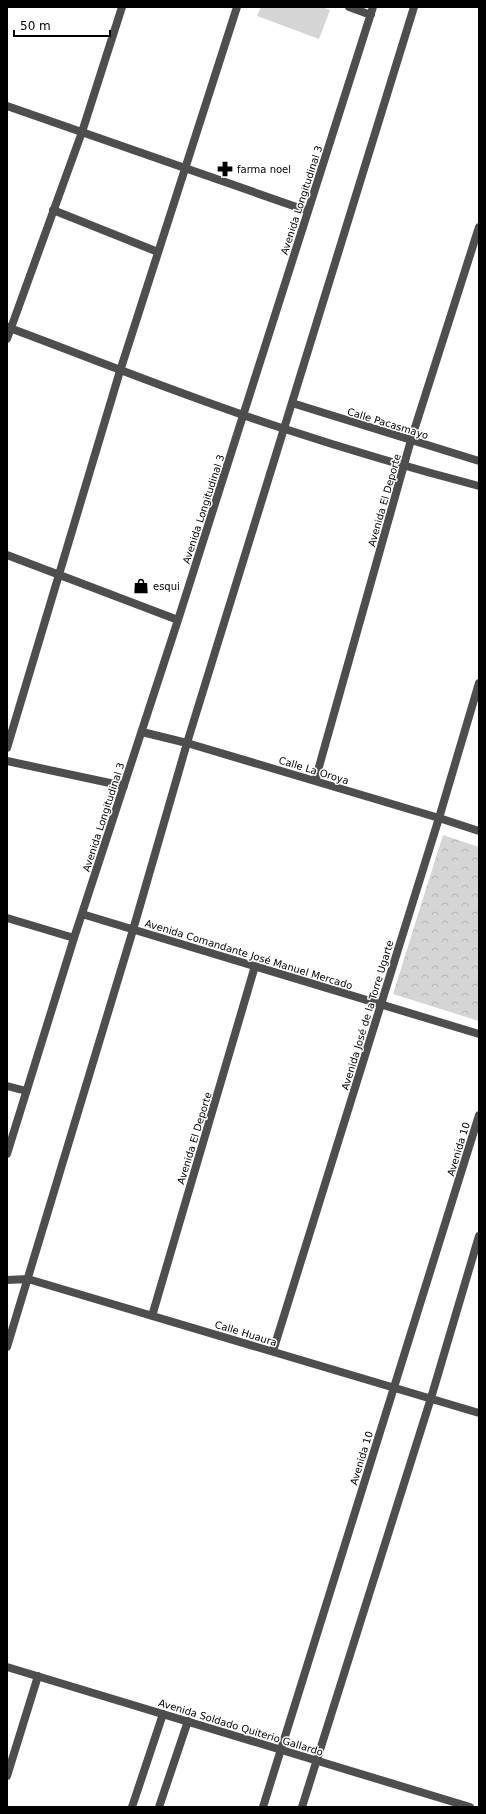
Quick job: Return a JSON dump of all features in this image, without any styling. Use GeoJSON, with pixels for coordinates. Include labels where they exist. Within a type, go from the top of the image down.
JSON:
{"type":"FeatureCollection","features":[{"type":"Feature","properties":{"kind":"street"},"geometry":{"type":"LineString","coordinates":[[7,339],[9,327],[82,132],[122,7]]}},
{"type":"Feature","properties":{"kind":"street"},"geometry":{"type":"LineString","coordinates":[[7,748],[120,370],[237,7]]}},
{"type":"Feature","properties":{"kind":"street"},"geometry":{"type":"LineString","coordinates":[[349,7],[370,15]]}},
{"type":"Feature","properties":{"kind":"street","name":"Avenida Longitudinal 3"},"geometry":{"type":"LineString","coordinates":[[7,1154],[10,1134],[26,1092],[74,938],[142,732],[373,7]]}},
{"type":"Feature","properties":{"kind":"street"},"geometry":{"type":"LineString","coordinates":[[7,1347],[133,930],[187,743],[414,7]]}},
{"type":"Feature","properties":{"kind":"street"},"geometry":{"type":"LineString","coordinates":[[7,106],[308,211]]}},
{"type":"Feature","properties":{"kind":"street"},"geometry":{"type":"LineString","coordinates":[[53,210],[158,252]]}},
{"type":"Feature","properties":{"kind":"street","name":"Avenida El Deporte"},"geometry":{"type":"LineString","coordinates":[[314,781],[411,440],[479,227]]}},
{"type":"Feature","properties":{"kind":"street"},"geometry":{"type":"LineString","coordinates":[[9,327],[120,370],[284,429],[404,466],[479,486]]}},
{"type":"Feature","properties":{"kind":"street","name":"Calle Pacasmayo"},"geometry":{"type":"LineString","coordinates":[[292,403],[479,461]]}},
{"type":"Feature","properties":{"kind":"street"},"geometry":{"type":"LineString","coordinates":[[7,555],[178,620]]}},
{"type":"Feature","properties":{"kind":"street","name":"Avenida José de la Torre Ugarte"},"geometry":{"type":"LineString","coordinates":[[273,1352],[439,818],[479,683]]}},
{"type":"Feature","properties":{"kind":"street","name":"Calle La Oroya"},"geometry":{"type":"LineString","coordinates":[[142,732],[187,743],[479,831]]}},
{"type":"Feature","properties":{"kind":"street"},"geometry":{"type":"LineString","coordinates":[[7,760],[124,786]]}},
{"type":"Feature","properties":{"kind":"street","name":"Avenida Comandante José Manuel Mercado"},"geometry":{"type":"LineString","coordinates":[[82,914],[479,1034]]}},
{"type":"Feature","properties":{"kind":"street"},"geometry":{"type":"LineString","coordinates":[[7,918],[74,938]]}},
{"type":"Feature","properties":{"kind":"street","name":"Avenida El Deporte"},"geometry":{"type":"LineString","coordinates":[[152,1316],[256,966]]}},
{"type":"Feature","properties":{"kind":"street"},"geometry":{"type":"LineString","coordinates":[[7,1086],[26,1092]]}},
{"type":"Feature","properties":{"kind":"street","name":"Avenida 10"},"geometry":{"type":"LineString","coordinates":[[263,1807],[479,1115]]}},
{"type":"Feature","properties":{"kind":"street"},"geometry":{"type":"LineString","coordinates":[[302,1807],[431,1398],[479,1236]]}},
{"type":"Feature","properties":{"kind":"street","name":"Calle Huaura"},"geometry":{"type":"LineString","coordinates":[[7,1280],[28,1279],[479,1413]]}},
{"type":"Feature","properties":{"kind":"street","name":"Avenida Soldado Quiterio Gallardo"},"geometry":{"type":"LineString","coordinates":[[7,1667],[470,1807]]}},
{"type":"Feature","properties":{"kind":"street"},"geometry":{"type":"LineString","coordinates":[[7,1776],[38,1676]]}},
{"type":"Feature","properties":{"kind":"street"},"geometry":{"type":"LineString","coordinates":[[132,1807],[163,1714]]}},
{"type":"Feature","properties":{"kind":"street"},"geometry":{"type":"LineString","coordinates":[[159,1807],[188,1721]]}},
{"type":"Feature","properties":{"kind":"green space"},"geometry":{"type":"Polygon","coordinates":[[[261,7],[322,7],[330,10],[319,39],[257,16],[261,7]]]}},
{"type":"Feature","properties":{"kind":"green space"},"geometry":{"type":"Polygon","coordinates":[[[443,835],[479,847],[479,1021],[393,994],[443,835]]]}},
{"type":"Feature","properties":{"kind":"place","name":"farma noel"},"geometry":{"type":"Point","coordinates":[225,169]}},
{"type":"Feature","properties":{"kind":"place","name":"esqui"},"geometry":{"type":"Point","coordinates":[141,586]}}]}
